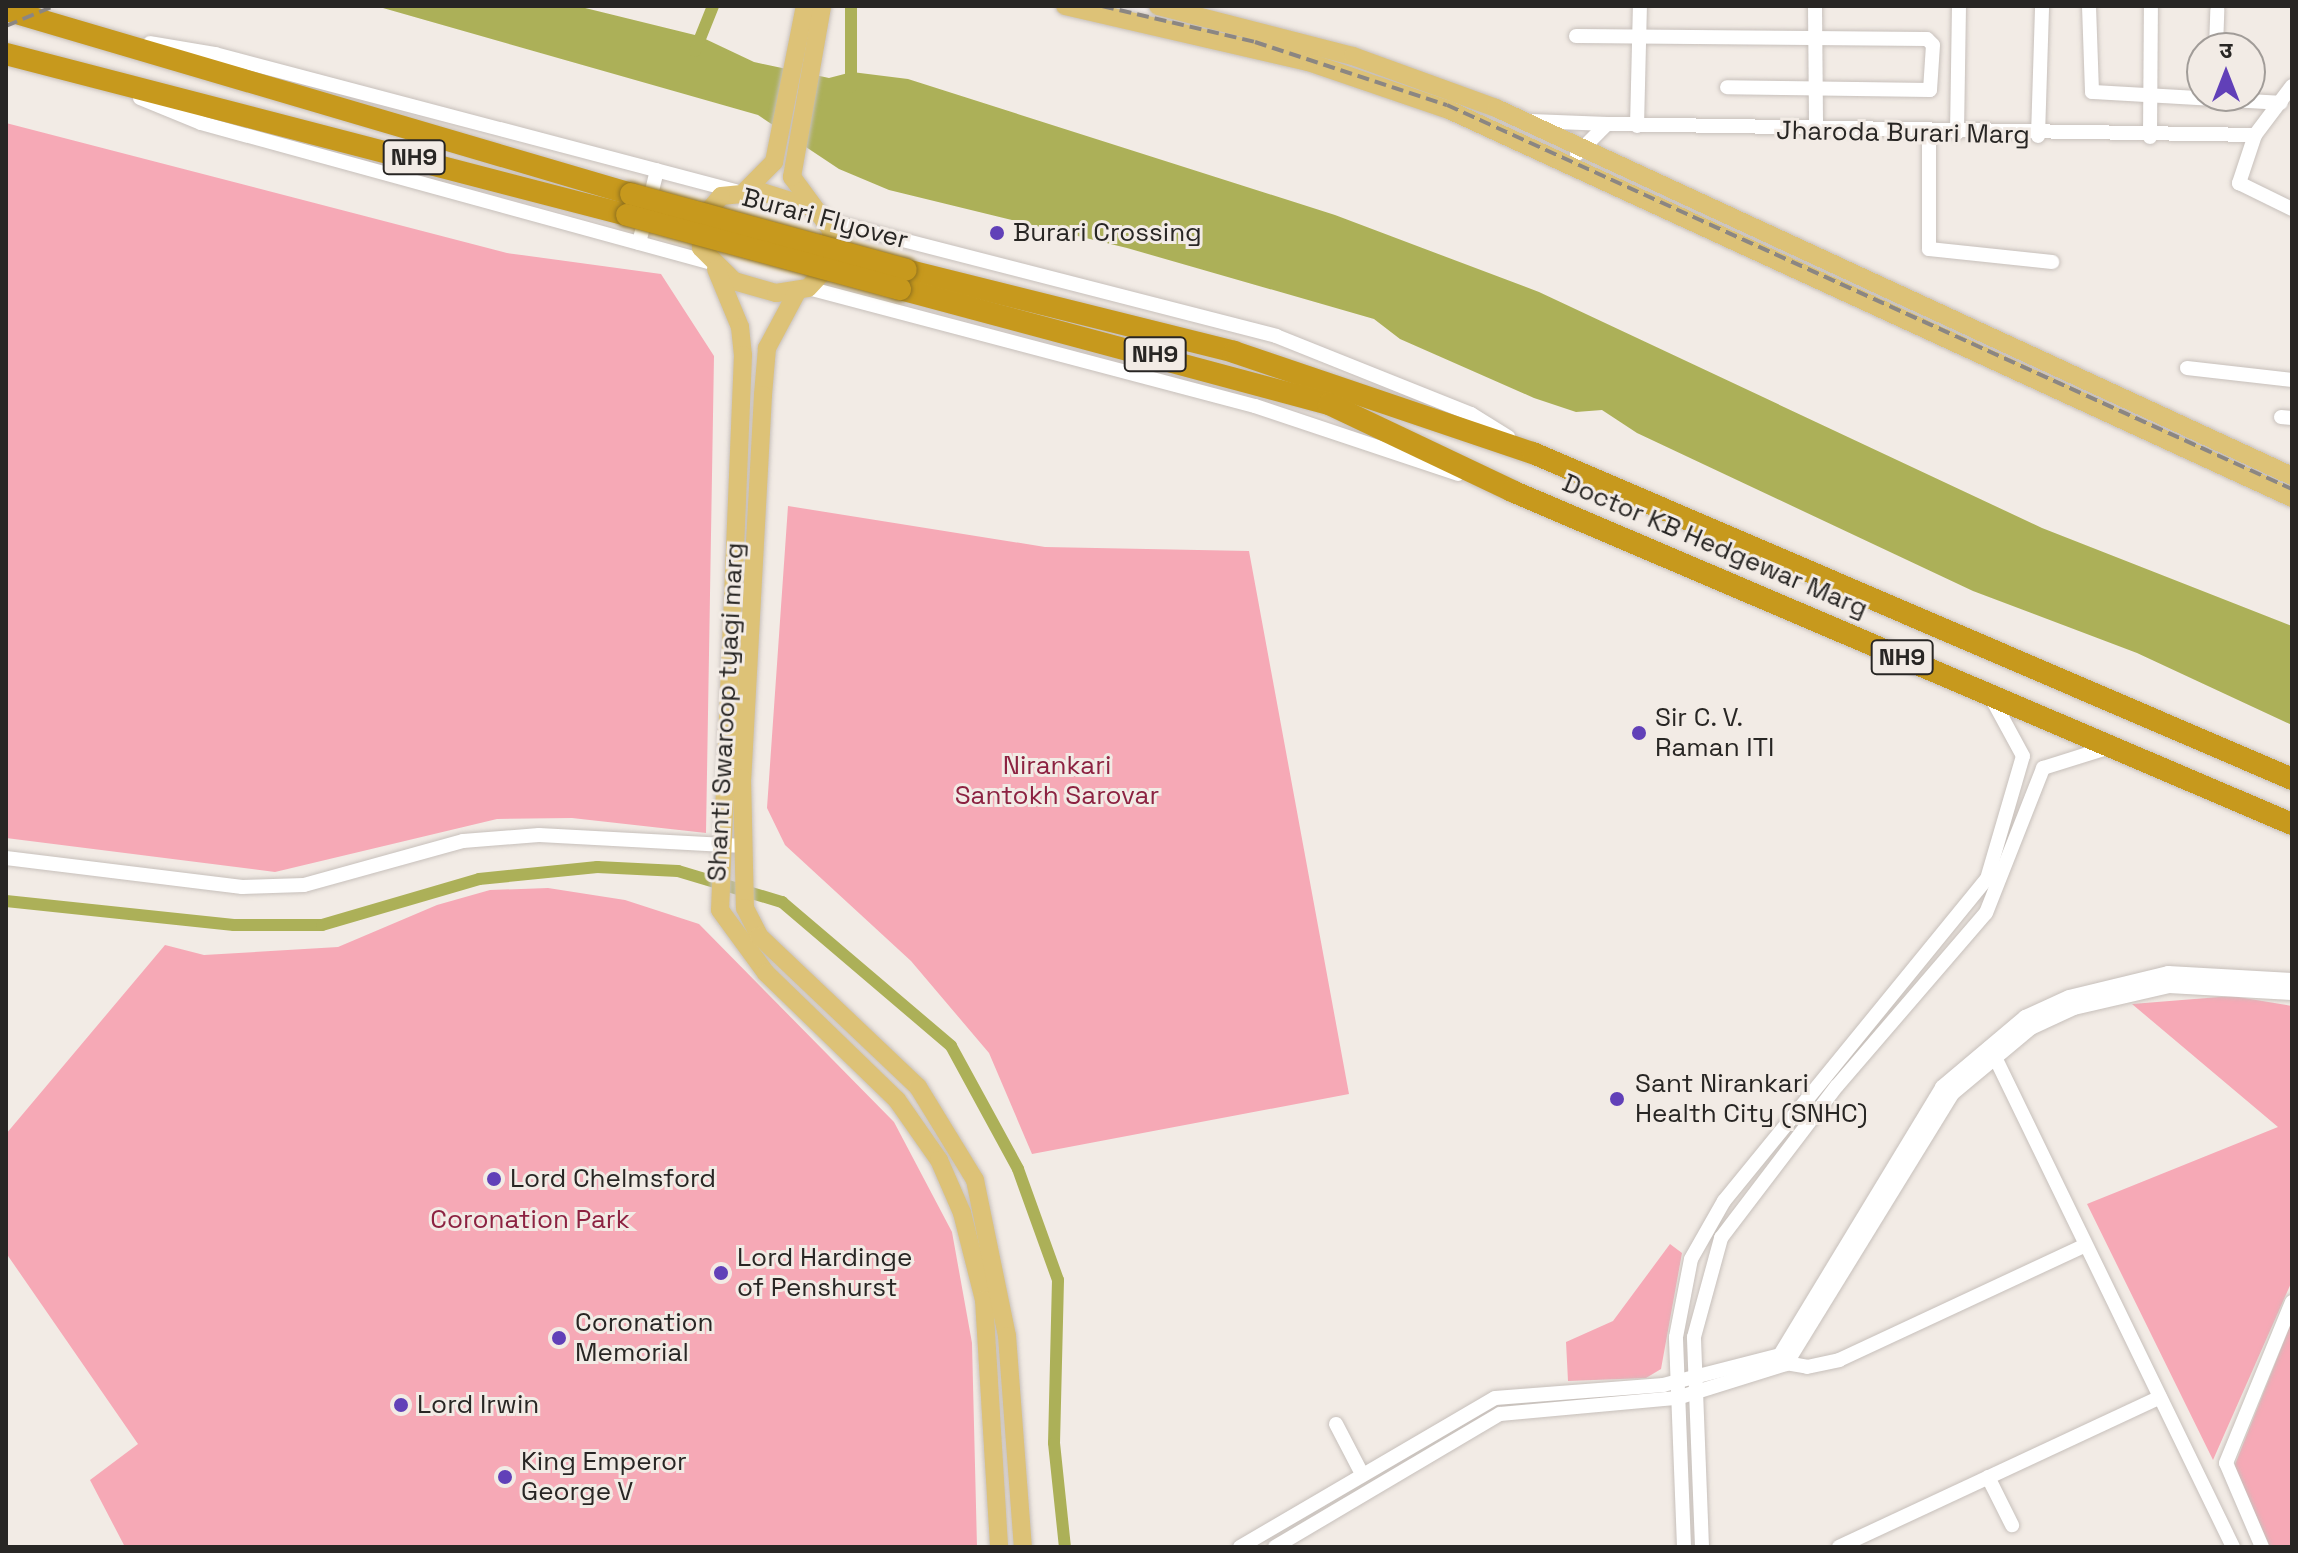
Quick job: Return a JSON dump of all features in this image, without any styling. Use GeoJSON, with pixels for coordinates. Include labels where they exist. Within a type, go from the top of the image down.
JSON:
{"type":"FeatureCollection","features":[{"type":"Feature","properties":{"kind":"highway"},"geometry":{"type":"LineString","coordinates":[[6,10],[102,36]]}},
{"type":"Feature","properties":{"kind":"highway","name":"Burari Flyover"},"geometry":{"type":"LineString","coordinates":[[102,36],[207,70],[906,270],[1234,352],[1410,425],[1512,491]]}},
{"type":"Feature","properties":{"kind":"highway","name":"NH9"},"geometry":{"type":"LineString","coordinates":[[6,54],[91,77]]}},
{"type":"Feature","properties":{"kind":"highway","name":"Burari Flyover"},"geometry":{"type":"LineString","coordinates":[[91,77],[202,100],[1244,377],[1410,425],[1533,453]]}},
{"type":"Feature","properties":{"kind":"highway","name":"Doctor KB Hedgewar Marg"},"geometry":{"type":"LineString","coordinates":[[1533,453],[2292,779]]}},
{"type":"Feature","properties":{"kind":"highway","name":"Doctor KB Hedgewar Marg"},"geometry":{"type":"LineString","coordinates":[[1512,491],[2292,824]]}},
{"type":"Feature","properties":{"kind":"main road"},"geometry":{"type":"LineString","coordinates":[[1065,6],[1308,62],[1449,110],[2292,498]]}},
{"type":"Feature","properties":{"kind":"main road"},"geometry":{"type":"LineString","coordinates":[[1158,6],[1353,56],[1525,121],[2292,476]]}},
{"type":"Feature","properties":{"kind":"main road"},"geometry":{"type":"LineString","coordinates":[[812,13],[792,169],[810,207],[825,220],[834,252],[826,274],[803,290],[754,289],[712,265],[702,219],[774,162],[812,13]]}},
{"type":"Feature","properties":{"kind":"main road"},"geometry":{"type":"LineString","coordinates":[[740,190],[810,207]]}},
{"type":"Feature","properties":{"kind":"main road","name":"Shanti Swaroop tyagi marg"},"geometry":{"type":"LineString","coordinates":[[712,265],[740,327],[743,355],[717,897],[728,925],[766,973],[897,1100],[939,1160],[962,1213],[984,1300],[999,1547]]}},
{"type":"Feature","properties":{"kind":"main road","name":"Shanti Swaroop tyagi marg"},"geometry":{"type":"LineString","coordinates":[[803,290],[767,348],[746,701],[745,908],[759,936],[918,1087],[975,1180],[1007,1336],[1023,1547]]}},
{"type":"Feature","properties":{"kind":"street"},"geometry":{"type":"LineString","coordinates":[[1637,126],[1640,6]]}},
{"type":"Feature","properties":{"kind":"street"},"geometry":{"type":"LineString","coordinates":[[1815,6],[1816,129]]}},
{"type":"Feature","properties":{"kind":"street"},"geometry":{"type":"LineString","coordinates":[[1957,133],[1959,6]]}},
{"type":"Feature","properties":{"kind":"street"},"geometry":{"type":"LineString","coordinates":[[2038,136],[2042,6]]}},
{"type":"Feature","properties":{"kind":"street"},"geometry":{"type":"LineString","coordinates":[[2089,6],[2090,91],[2186,96]]}},
{"type":"Feature","properties":{"kind":"street"},"geometry":{"type":"LineString","coordinates":[[2150,137],[2151,6]]}},
{"type":"Feature","properties":{"kind":"street"},"geometry":{"type":"LineString","coordinates":[[2216,32],[2217,10]]}},
{"type":"Feature","properties":{"kind":"street"},"geometry":{"type":"LineString","coordinates":[[102,36],[215,54],[740,190]]}},
{"type":"Feature","properties":{"kind":"street"},"geometry":{"type":"LineString","coordinates":[[1576,36],[1927,39],[1933,45],[1930,90],[1727,87]]}},
{"type":"Feature","properties":{"kind":"street"},"geometry":{"type":"LineString","coordinates":[[91,77],[201,123],[712,265]]}},
{"type":"Feature","properties":{"kind":"street"},"geometry":{"type":"LineString","coordinates":[[2292,86],[2255,135],[2240,187],[2292,209]]}},
{"type":"Feature","properties":{"kind":"street"},"geometry":{"type":"LineString","coordinates":[[2266,102],[2281,103]]}},
{"type":"Feature","properties":{"kind":"street","name":"Jharoda Burari Marg"},"geometry":{"type":"LineString","coordinates":[[1525,121],[2038,136],[2255,135]]}},
{"type":"Feature","properties":{"kind":"street"},"geometry":{"type":"LineString","coordinates":[[1570,164],[1582,147],[1607,124]]}},
{"type":"Feature","properties":{"kind":"street"},"geometry":{"type":"LineString","coordinates":[[1929,132],[1929,249],[2052,262]]}},
{"type":"Feature","properties":{"kind":"street"},"geometry":{"type":"LineString","coordinates":[[639,243],[657,170]]}},
{"type":"Feature","properties":{"kind":"street"},"geometry":{"type":"LineString","coordinates":[[825,220],[1276,336],[1471,414],[1533,453]]}},
{"type":"Feature","properties":{"kind":"street"},"geometry":{"type":"LineString","coordinates":[[803,290],[1255,406],[1512,491]]}},
{"type":"Feature","properties":{"kind":"street"},"geometry":{"type":"LineString","coordinates":[[2187,368],[2292,380]]}},
{"type":"Feature","properties":{"kind":"street"},"geometry":{"type":"LineString","coordinates":[[1684,1547],[1676,1380],[1680,1302],[1691,1259],[1724,1201],[1863,1031],[1974,904],[2021,770],[2020,743],[1988,694]]}},
{"type":"Feature","properties":{"kind":"street"},"geometry":{"type":"LineString","coordinates":[[727,699],[746,701]]}},
{"type":"Feature","properties":{"kind":"street"},"geometry":{"type":"LineString","coordinates":[[1702,1547],[1694,1375],[1708,1265],[1738,1212],[1798,1135],[1986,913],[2038,776],[2058,759],[2110,747]]}},
{"type":"Feature","properties":{"kind":"street"},"geometry":{"type":"LineString","coordinates":[[2021,770],[2038,776]]}},
{"type":"Feature","properties":{"kind":"street"},"geometry":{"type":"LineString","coordinates":[[6,858],[242,887],[304,885],[463,841],[539,835],[744,854]]}},
{"type":"Feature","properties":{"kind":"street"},"geometry":{"type":"LineString","coordinates":[[1240,1547],[1269,1543],[1364,1493],[1467,1429],[1527,1409],[1696,1395],[1779,1362],[1952,1094],[2025,1017],[2117,983],[2209,971],[2292,980]]}},
{"type":"Feature","properties":{"kind":"street"},"geometry":{"type":"LineString","coordinates":[[1992,1049],[2031,1028],[2120,995],[2209,983],[2292,993]]}},
{"type":"Feature","properties":{"kind":"street"},"geometry":{"type":"LineString","coordinates":[[1863,1031],[1876,1042]]}},
{"type":"Feature","properties":{"kind":"street"},"geometry":{"type":"LineString","coordinates":[[1992,1049],[2233,1547]]}},
{"type":"Feature","properties":{"kind":"street"},"geometry":{"type":"LineString","coordinates":[[1785,1125],[1798,1135]]}},
{"type":"Feature","properties":{"kind":"street"},"geometry":{"type":"LineString","coordinates":[[1269,1543],[1358,1476],[1460,1414],[1524,1393],[1676,1380],[1779,1362],[1839,1360],[2086,1245]]}},
{"type":"Feature","properties":{"kind":"street"},"geometry":{"type":"LineString","coordinates":[[2262,1547],[2226,1463],[2292,1302]]}},
{"type":"Feature","properties":{"kind":"street"},"geometry":{"type":"LineString","coordinates":[[1524,1393],[1527,1409]]}},
{"type":"Feature","properties":{"kind":"street"},"geometry":{"type":"LineString","coordinates":[[1839,1547],[2160,1397]]}},
{"type":"Feature","properties":{"kind":"street"},"geometry":{"type":"LineString","coordinates":[[1336,1424],[1364,1493]]}},
{"type":"Feature","properties":{"kind":"street"},"geometry":{"type":"LineString","coordinates":[[1988,1477],[2012,1525]]}},
{"type":"Feature","properties":{"kind":"green space"},"geometry":{"type":"Polygon","coordinates":[[[6,123],[507,253],[661,274],[714,356],[706,833],[572,818],[497,819],[275,872],[6,838],[6,123]]]}},
{"type":"Feature","properties":{"kind":"green space","name":"Nirankari Santokh Sarovar"},"geometry":{"type":"Polygon","coordinates":[[[788,506],[1045,547],[1249,551],[1349,1094],[1032,1154],[989,1053],[911,961],[785,845],[767,808],[788,506]]]}},
{"type":"Feature","properties":{"kind":"green space","name":"Coronation Park"},"geometry":{"type":"Polygon","coordinates":[[[548,888],[625,900],[699,924],[894,1122],[952,1232],[972,1343],[977,1547],[125,1547],[90,1480],[138,1444],[6,1253],[6,1134],[165,945],[204,955],[338,947],[437,905],[490,890],[548,888]]]}},
{"type":"Feature","properties":{"kind":"green space"},"geometry":{"type":"Polygon","coordinates":[[[2232,996],[2292,1006],[2292,1281],[2213,1460],[2087,1204],[2278,1127],[2132,1004],[2232,996]]]}},
{"type":"Feature","properties":{"kind":"green space"},"geometry":{"type":"Polygon","coordinates":[[[1670,1244],[1682,1253],[1661,1369],[1646,1378],[1568,1381],[1566,1342],[1613,1321],[1670,1244]]]}},
{"type":"Feature","properties":{"kind":"green space"},"geometry":{"type":"Polygon","coordinates":[[[2292,1321],[2292,1547],[2270,1547],[2234,1467],[2292,1321]]]}},
{"type":"Feature","properties":{"kind":"shaded area"},"geometry":{"type":"Polygon","coordinates":[[[376,6],[577,6],[699,36],[754,62],[829,78],[852,72],[908,79],[1335,215],[1539,292],[2042,528],[2292,626],[2292,725],[2137,653],[1973,591],[1637,433],[1602,410],[1576,412],[1534,398],[1400,339],[1374,319],[1127,248],[889,190],[839,169],[758,115],[376,6]]]}},
{"type":"Feature","properties":{"kind":"waterway"},"geometry":{"type":"LineString","coordinates":[[695,51],[713,6]]}},
{"type":"Feature","properties":{"kind":"waterway"},"geometry":{"type":"LineString","coordinates":[[851,6],[851,87]]}},
{"type":"Feature","properties":{"kind":"waterway"},"geometry":{"type":"LineString","coordinates":[[6,901],[234,925],[322,925],[479,879],[597,867],[678,871],[782,902],[951,1046],[1018,1169],[1058,1280],[1054,1443],[1065,1547]]}},
{"type":"Feature","properties":{"kind":"railway"},"geometry":{"type":"LineString","coordinates":[[6,26],[54,6]]}},
{"type":"Feature","properties":{"kind":"railway"},"geometry":{"type":"LineString","coordinates":[[1102,6],[1255,42],[1447,105],[2292,489]]}},
{"type":"Feature","properties":{"kind":"place","name":"Burari Crossing"},"geometry":{"type":"Point","coordinates":[997,233]}},
{"type":"Feature","properties":{"kind":"place","name":"Sir C. V. Raman ITI"},"geometry":{"type":"Point","coordinates":[1639,733]}},
{"type":"Feature","properties":{"kind":"place","name":"Sant Nirankari Health City (SNHC)"},"geometry":{"type":"Point","coordinates":[1617,1099]}},
{"type":"Feature","properties":{"kind":"place","name":"Lord Chelmsford"},"geometry":{"type":"Point","coordinates":[494,1179]}},
{"type":"Feature","properties":{"kind":"place","name":"Lord Hardinge of Penshurst"},"geometry":{"type":"Point","coordinates":[721,1273]}},
{"type":"Feature","properties":{"kind":"place","name":"Coronation Memorial"},"geometry":{"type":"Point","coordinates":[559,1338]}},
{"type":"Feature","properties":{"kind":"place","name":"Lord Irwin"},"geometry":{"type":"Point","coordinates":[401,1405]}},
{"type":"Feature","properties":{"kind":"place","name":"King Emperor George V"},"geometry":{"type":"Point","coordinates":[505,1477]}}]}
